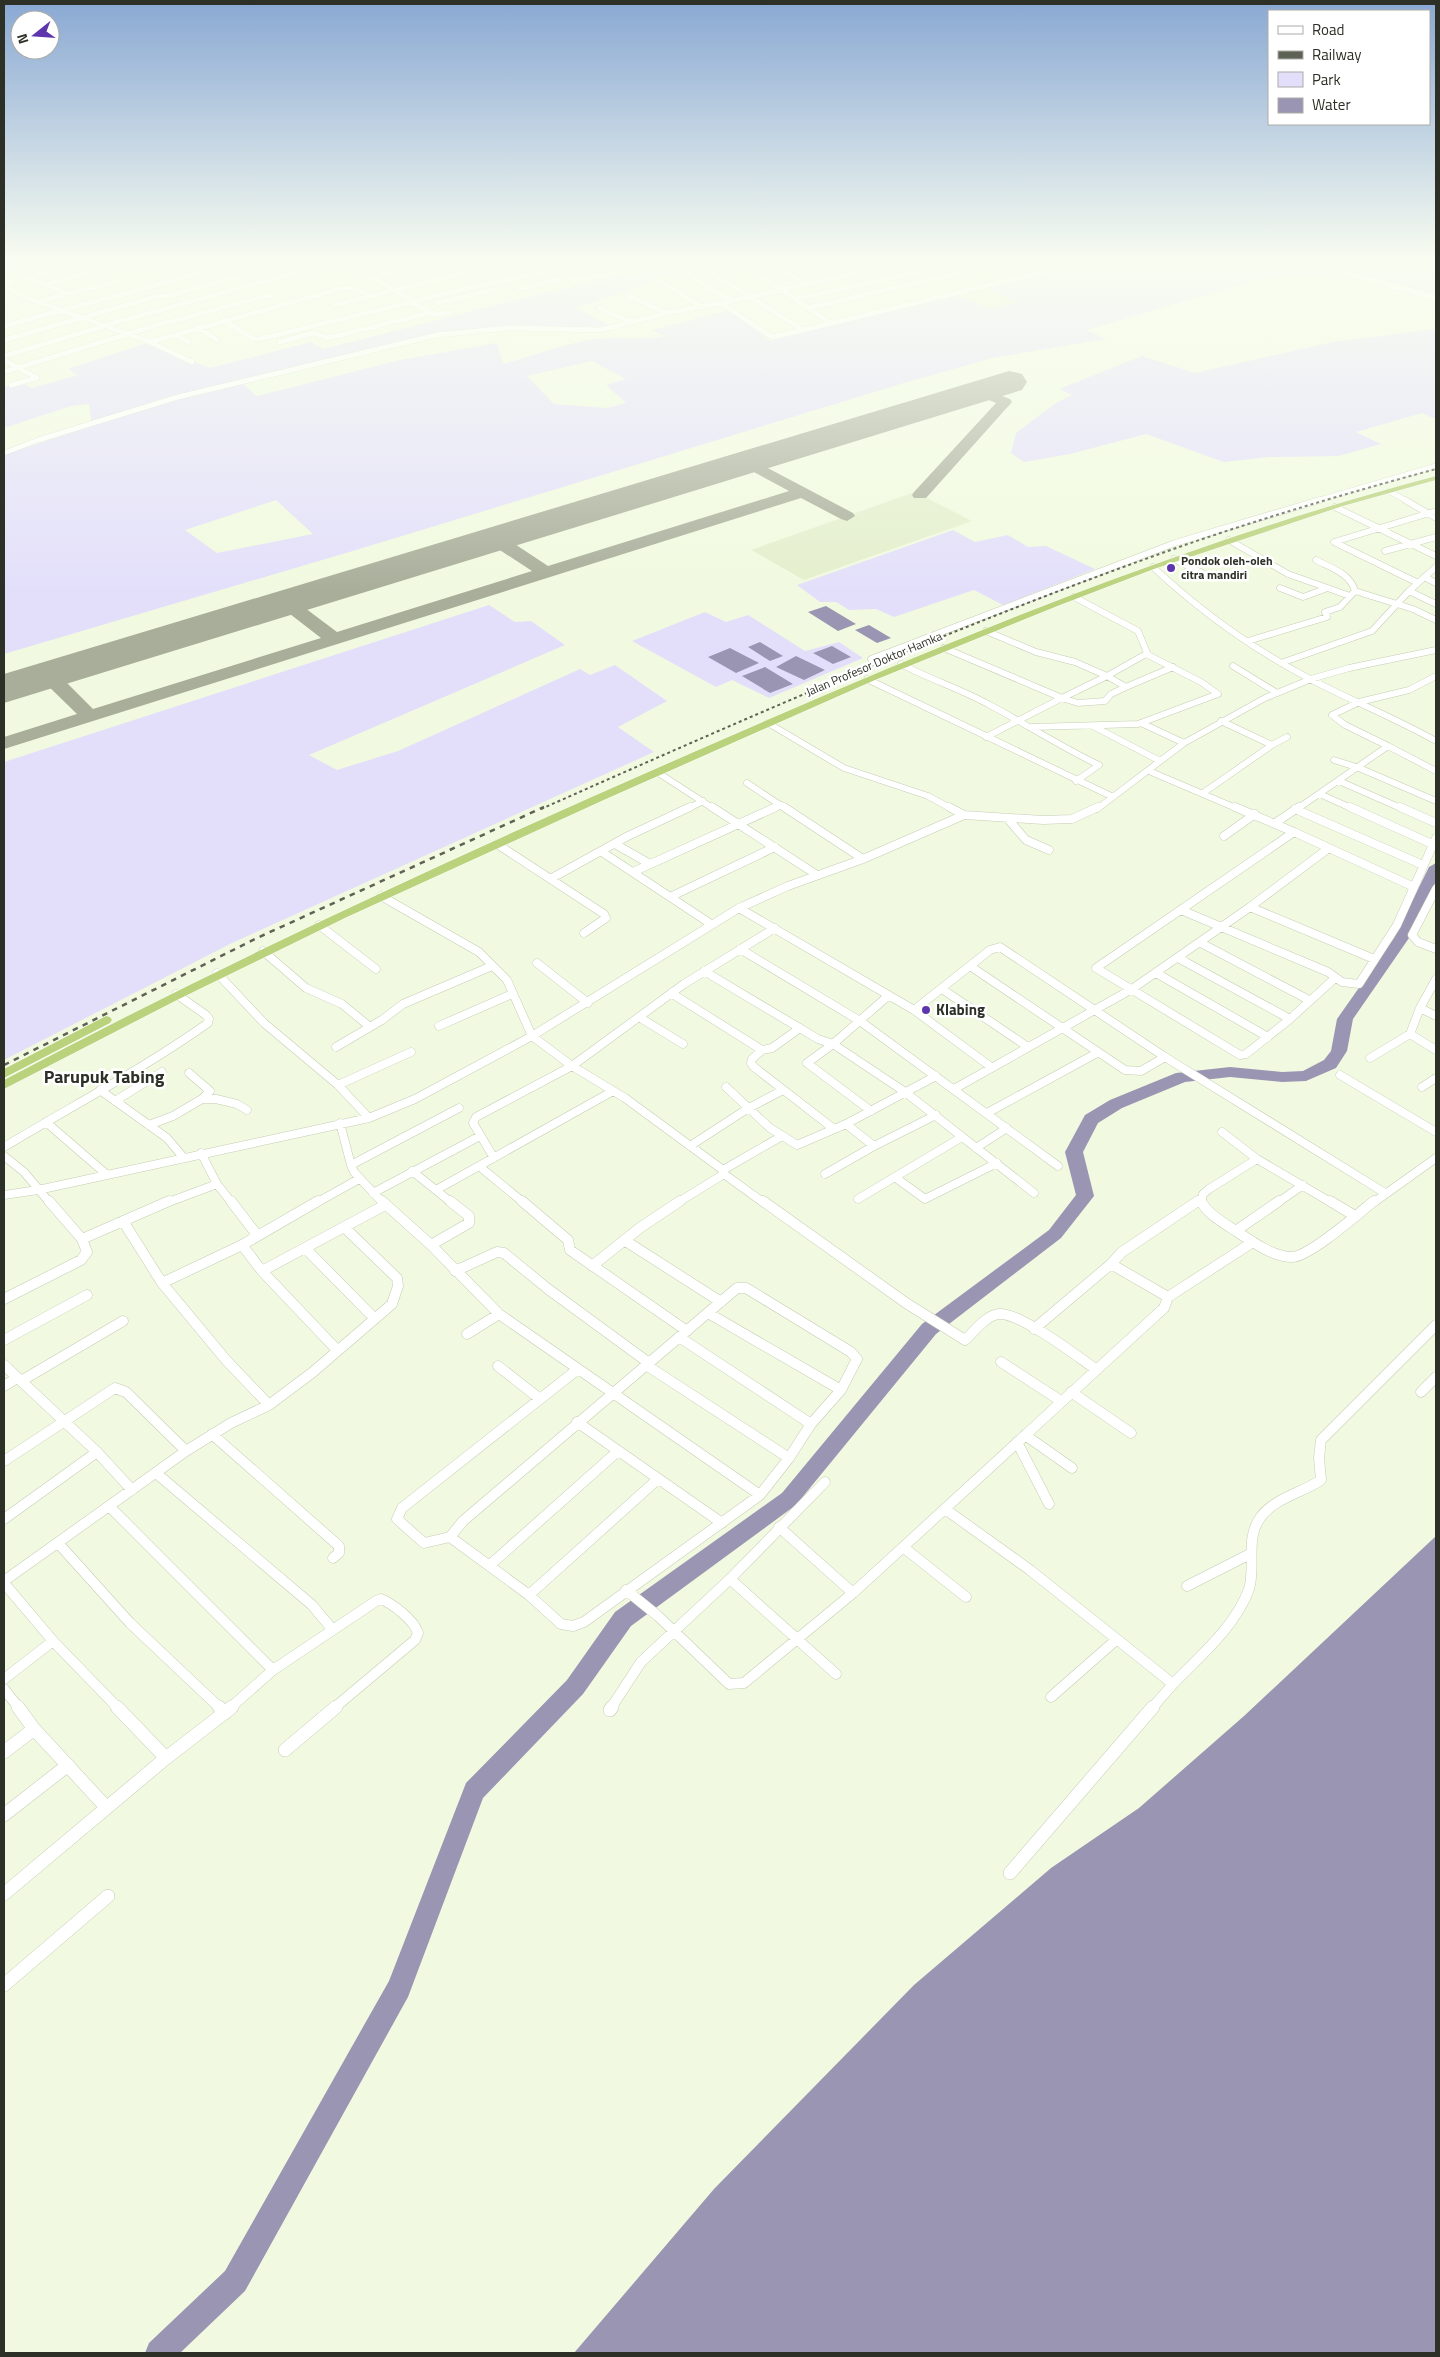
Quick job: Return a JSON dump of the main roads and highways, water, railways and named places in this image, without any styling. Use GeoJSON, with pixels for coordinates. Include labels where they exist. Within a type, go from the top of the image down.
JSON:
{"type":"FeatureCollection","features":[{"type":"Feature","properties":{"kind":"highway"},"geometry":{"type":"LineString","coordinates":[[1040,606],[1159,558],[1436,473]]}},
{"type":"Feature","properties":{"kind":"highway"},"geometry":{"type":"LineString","coordinates":[[1040,606],[1074,596],[1302,514],[1335,507],[1436,478]]}},
{"type":"Feature","properties":{"kind":"highway","name":"Jalan Profesor Doktor Hamka"},"geometry":{"type":"LineString","coordinates":[[712,744],[824,694],[868,679],[986,631],[1040,606]]}},
{"type":"Feature","properties":{"kind":"highway","name":"Jalan Profesor Doktor Hamka"},"geometry":{"type":"LineString","coordinates":[[712,744],[768,723],[875,668],[1040,606]]}},
{"type":"Feature","properties":{"kind":"highway"},"geometry":{"type":"LineString","coordinates":[[584,800],[657,772],[712,744]]}},
{"type":"Feature","properties":{"kind":"highway"},"geometry":{"type":"LineString","coordinates":[[4,1085],[63,1047],[201,972],[712,744]]}},
{"type":"Feature","properties":{"kind":"highway"},"geometry":{"type":"LineString","coordinates":[[4,1074],[319,925],[329,915],[381,896],[498,844],[562,810]]}},
{"type":"Feature","properties":{"kind":"water"},"geometry":{"type":"Polygon","coordinates":[[[826,606],[856,624],[838,631],[808,612],[826,606]]]}},
{"type":"Feature","properties":{"kind":"water"},"geometry":{"type":"Polygon","coordinates":[[[869,625],[891,638],[877,643],[855,630],[869,625]]]}},
{"type":"Feature","properties":{"kind":"water"},"geometry":{"type":"Polygon","coordinates":[[[760,642],[783,656],[770,661],[748,647],[760,642]]]}},
{"type":"Feature","properties":{"kind":"water"},"geometry":{"type":"Polygon","coordinates":[[[832,646],[851,657],[833,664],[813,653],[832,646]]]}},
{"type":"Feature","properties":{"kind":"water"},"geometry":{"type":"Polygon","coordinates":[[[730,648],[759,663],[736,673],[708,657],[730,648]]]}},
{"type":"Feature","properties":{"kind":"water"},"geometry":{"type":"Polygon","coordinates":[[[796,656],[825,670],[804,680],[776,667],[796,656]]]}},
{"type":"Feature","properties":{"kind":"water"},"geometry":{"type":"Polygon","coordinates":[[[765,667],[793,684],[770,693],[742,676],[765,667]]]}},
{"type":"Feature","properties":{"kind":"water"},"geometry":{"type":"Polygon","coordinates":[[[1436,1536],[1436,2353],[574,2353],[714,2189],[914,1985],[1051,1868],[1139,1808],[1244,1716],[1436,1536]]]}},
{"type":"Feature","properties":{"kind":"waterway"},"geometry":{"type":"LineString","coordinates":[[159,2353],[235,2281],[399,1988],[474,1791],[575,1687],[623,1619],[789,1499],[929,1329],[1055,1234],[1085,1196],[1074,1152],[1091,1119],[1116,1104],[1182,1077],[1230,1072],[1282,1077],[1306,1076],[1330,1064],[1339,1051],[1345,1019],[1401,938],[1436,867]]}},
{"type":"Feature","properties":{"kind":"railway"},"geometry":{"type":"LineString","coordinates":[[541,809],[844,677],[1074,585],[1257,521],[1436,469]]}},
{"type":"Feature","properties":{"kind":"railway"},"geometry":{"type":"LineString","coordinates":[[4,1065],[257,938],[544,807]]}},
{"type":"Feature","properties":{"kind":"place","name":"Pondok oleh-oleh citra mandiri"},"geometry":{"type":"Point","coordinates":[1171,568]}},
{"type":"Feature","properties":{"kind":"place","name":"Klabing"},"geometry":{"type":"Point","coordinates":[926,1010]}},
{"type":"Feature","properties":{"kind":"district","name":"Parupuk Tabing"},"geometry":{"type":"Point","coordinates":[104,1077]}}]}
